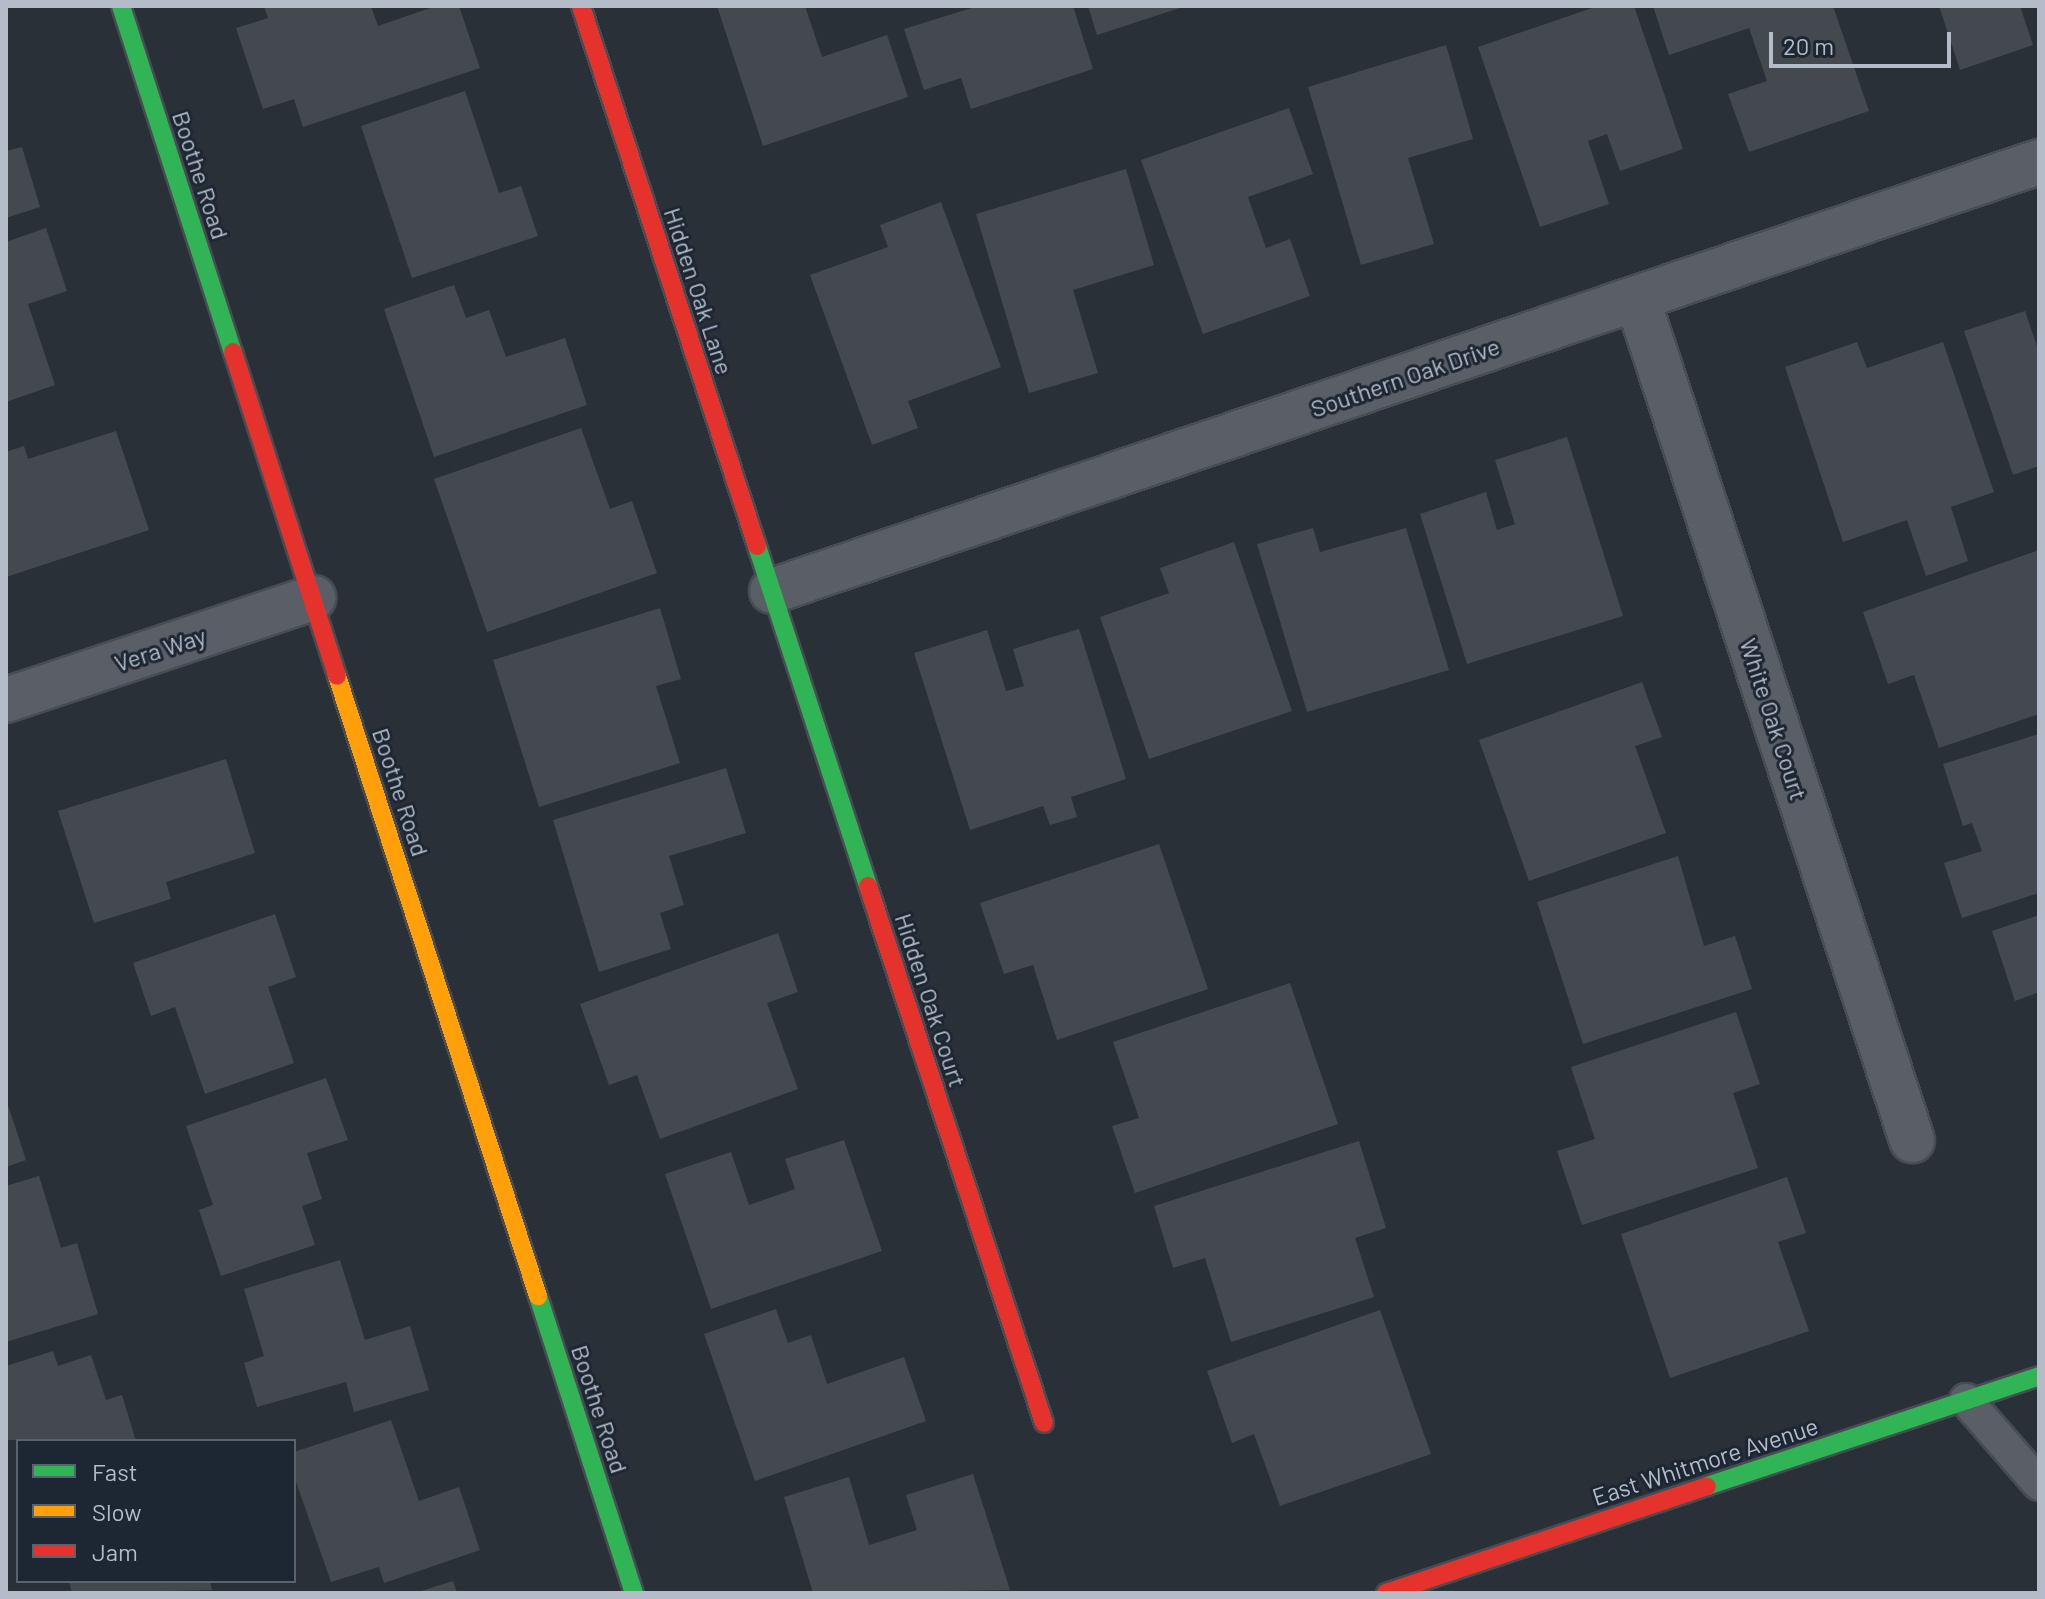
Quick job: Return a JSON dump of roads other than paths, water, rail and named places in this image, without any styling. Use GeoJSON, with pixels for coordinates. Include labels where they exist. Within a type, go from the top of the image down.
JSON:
{"type":"FeatureCollection","features":[{"type":"Feature","properties":{"kind":"street","name":"Boothe Road"},"geometry":{"type":"LineString","coordinates":[[121,6],[634,1593]]}},
{"type":"Feature","properties":{"kind":"street","name":"Hidden Oak Lane"},"geometry":{"type":"LineString","coordinates":[[581,6],[772,591]]}},
{"type":"Feature","properties":{"kind":"street","name":"Southern Oak Drive"},"geometry":{"type":"LineString","coordinates":[[772,591],[2039,162]]}},
{"type":"Feature","properties":{"kind":"street","name":"White Oak Court"},"geometry":{"type":"LineString","coordinates":[[1637,298],[1912,1140]]}},
{"type":"Feature","properties":{"kind":"street","name":"Hidden Oak Court"},"geometry":{"type":"LineString","coordinates":[[772,591],[1044,1423]]}},
{"type":"Feature","properties":{"kind":"street","name":"Vera Way"},"geometry":{"type":"LineString","coordinates":[[6,700],[313,598]]}},
{"type":"Feature","properties":{"kind":"street","name":"East Whitmore Avenue"},"geometry":{"type":"LineString","coordinates":[[1386,1593],[2039,1376]]}},
{"type":"Feature","properties":{"kind":"lane"},"geometry":{"type":"LineString","coordinates":[[1966,1400],[2039,1484]]}}]}
